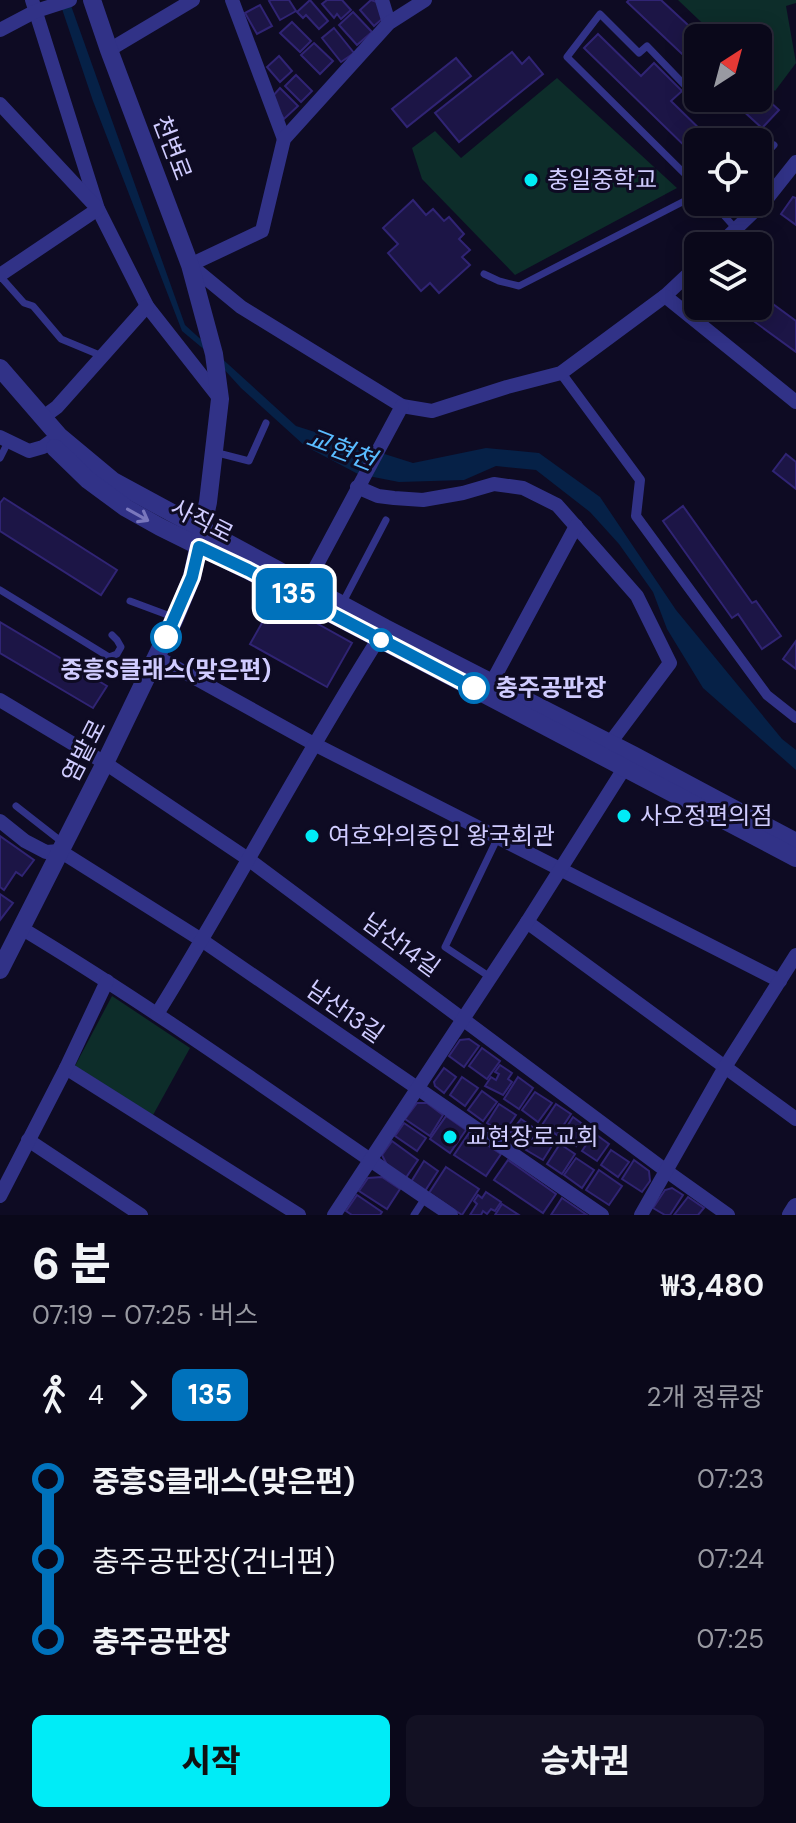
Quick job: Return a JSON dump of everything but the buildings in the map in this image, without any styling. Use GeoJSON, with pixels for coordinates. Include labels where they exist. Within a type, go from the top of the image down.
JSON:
{"type":"FeatureCollection","features":[{"type":"Feature","properties":{"kind":"street"},"geometry":{"type":"LineString","coordinates":[[0,30],[37,7],[70,0]]}},
{"type":"Feature","properties":{"kind":"street","name":"천변로"},"geometry":{"type":"LineString","coordinates":[[92,0],[190,265],[214,354],[220,399]]}},
{"type":"Feature","properties":{"kind":"street"},"geometry":{"type":"LineString","coordinates":[[109,50],[193,0]]}},
{"type":"Feature","properties":{"kind":"street"},"geometry":{"type":"LineString","coordinates":[[232,0],[284,139]]}},
{"type":"Feature","properties":{"kind":"street"},"geometry":{"type":"LineString","coordinates":[[382,0],[389,23]]}},
{"type":"Feature","properties":{"kind":"street"},"geometry":{"type":"LineString","coordinates":[[425,0],[389,23],[284,139],[262,231],[190,265],[241,307],[402,406],[432,411],[561,373],[665,296],[684,278]]}},
{"type":"Feature","properties":{"kind":"street"},"geometry":{"type":"LineString","coordinates":[[37,7],[98,209],[147,306],[220,399],[208,502],[200,539]]}},
{"type":"Feature","properties":{"kind":"street"},"geometry":{"type":"LineString","coordinates":[[0,104],[6,120],[98,209]]}},
{"type":"Feature","properties":{"kind":"street"},"geometry":{"type":"LineString","coordinates":[[733,232],[766,200],[796,162]]}},
{"type":"Feature","properties":{"kind":"street"},"geometry":{"type":"LineString","coordinates":[[0,276],[98,209]]}},
{"type":"Feature","properties":{"kind":"street"},"geometry":{"type":"LineString","coordinates":[[665,296],[796,402]]}},
{"type":"Feature","properties":{"kind":"street"},"geometry":{"type":"LineString","coordinates":[[42,418],[57,407],[147,306]]}},
{"type":"Feature","properties":{"kind":"street","name":"사직로"},"geometry":{"type":"LineString","coordinates":[[0,368],[42,418],[81,455],[113,481],[248,570],[379,638],[796,842]]}},
{"type":"Feature","properties":{"kind":"street"},"geometry":{"type":"LineString","coordinates":[[561,373],[640,480],[636,516],[767,695],[796,718]]}},
{"type":"Feature","properties":{"kind":"street","name":"사직로"},"geometry":{"type":"LineString","coordinates":[[0,386],[88,480],[126,508],[306,585],[610,743],[629,761],[796,858]]}},
{"type":"Feature","properties":{"kind":"street"},"geometry":{"type":"LineString","coordinates":[[306,585],[402,406]]}},
{"type":"Feature","properties":{"kind":"street"},"geometry":{"type":"LineString","coordinates":[[4,439],[29,451],[50,442]]}},
{"type":"Feature","properties":{"kind":"street"},"geometry":{"type":"LineString","coordinates":[[357,487],[378,496],[423,500],[494,484],[523,488],[557,505],[637,596],[670,663],[610,743]]}},
{"type":"Feature","properties":{"kind":"street"},"geometry":{"type":"LineString","coordinates":[[492,682],[576,526]]}},
{"type":"Feature","properties":{"kind":"street","name":"염밭로"},"geometry":{"type":"LineString","coordinates":[[0,970],[157,657],[192,577],[200,539]]}},
{"type":"Feature","properties":{"kind":"street"},"geometry":{"type":"LineString","coordinates":[[157,1014],[203,941],[314,744],[379,638]]}},
{"type":"Feature","properties":{"kind":"street"},"geometry":{"type":"LineString","coordinates":[[157,657],[314,744],[780,981]]}},
{"type":"Feature","properties":{"kind":"street","name":"남산14길"},"geometry":{"type":"LineString","coordinates":[[0,700],[105,763],[248,859],[728,1215]]}},
{"type":"Feature","properties":{"kind":"street"},"geometry":{"type":"LineString","coordinates":[[334,1215],[629,761]]}},
{"type":"Feature","properties":{"kind":"street","name":"남산13길"},"geometry":{"type":"LineString","coordinates":[[0,821],[25,841],[46,852],[62,847],[602,1215]]}},
{"type":"Feature","properties":{"kind":"street"},"geometry":{"type":"LineString","coordinates":[[527,922],[796,1119]]}},
{"type":"Feature","properties":{"kind":"street"},"geometry":{"type":"LineString","coordinates":[[21,928],[157,1014],[451,1215]]}},
{"type":"Feature","properties":{"kind":"street"},"geometry":{"type":"LineString","coordinates":[[641,1215],[725,1067],[796,955]]}},
{"type":"Feature","properties":{"kind":"street"},"geometry":{"type":"LineString","coordinates":[[0,1196],[107,981]]}},
{"type":"Feature","properties":{"kind":"street"},"geometry":{"type":"LineString","coordinates":[[66,1068],[299,1215]]}},
{"type":"Feature","properties":{"kind":"street"},"geometry":{"type":"LineString","coordinates":[[28,1140],[141,1215]]}},
{"type":"Feature","properties":{"kind":"street"},"geometry":{"type":"LineString","coordinates":[[791,1215],[796,1207]]}},
{"type":"Feature","properties":{"kind":"lane"},"geometry":{"type":"LineString","coordinates":[[684,84],[647,46],[639,53],[600,14],[567,57],[684,173]]}},
{"type":"Feature","properties":{"kind":"lane"},"geometry":{"type":"LineString","coordinates":[[484,274],[519,286],[684,201]]}},
{"type":"Feature","properties":{"kind":"lane"},"geometry":{"type":"LineString","coordinates":[[726,216],[736,229]]}},
{"type":"Feature","properties":{"kind":"lane"},"geometry":{"type":"LineString","coordinates":[[0,276],[24,303],[33,306],[61,339],[103,356]]}},
{"type":"Feature","properties":{"kind":"lane"},"geometry":{"type":"LineString","coordinates":[[212,452],[249,461],[266,423]]}},
{"type":"Feature","properties":{"kind":"lane"},"geometry":{"type":"LineString","coordinates":[[0,458],[4,439]]}},
{"type":"Feature","properties":{"kind":"lane"},"geometry":{"type":"LineString","coordinates":[[342,604],[386,520]]}},
{"type":"Feature","properties":{"kind":"lane"},"geometry":{"type":"LineString","coordinates":[[0,590],[109,657],[117,654],[121,647],[112,635]]}},
{"type":"Feature","properties":{"kind":"lane"},"geometry":{"type":"LineString","coordinates":[[130,601],[175,618]]}},
{"type":"Feature","properties":{"kind":"lane"},"geometry":{"type":"LineString","coordinates":[[16,806],[62,847]]}},
{"type":"Feature","properties":{"kind":"lane"},"geometry":{"type":"LineString","coordinates":[[490,977],[445,947],[498,837]]}},
{"type":"Feature","properties":{"kind":"lane"},"geometry":{"type":"LineString","coordinates":[[414,1215],[425,1198]]}},
{"type":"Feature","properties":{"kind":"green space"},"geometry":{"type":"Polygon","coordinates":[[[678,0],[796,0],[796,3],[786,6],[796,63],[775,91],[772,88],[772,24],[703,24],[678,0]]]}},
{"type":"Feature","properties":{"kind":"green space"},"geometry":{"type":"Polygon","coordinates":[[[557,78],[677,188],[515,275],[422,179],[412,148],[435,131],[461,158],[557,78]]]}},
{"type":"Feature","properties":{"kind":"green space"},"geometry":{"type":"Polygon","coordinates":[[[112,996],[190,1048],[153,1115],[75,1066],[112,996]]]}},
{"type":"Feature","properties":{"kind":"water","name":"교현천"},"geometry":{"type":"Polygon","coordinates":[[[59,0],[69,0],[185,325],[296,426],[413,463],[486,448],[539,453],[600,497],[676,610],[782,739],[796,750],[796,770],[703,688],[667,629],[653,592],[619,544],[590,512],[536,470],[496,466],[464,480],[399,482],[358,474],[305,446],[182,331],[93,101],[59,0]]]}},
{"type":"Feature","properties":{"kind":"bus line","name":"135"},"geometry":{"type":"LineString","coordinates":[[166,637],[192,577],[199,547],[474,688]]}},
{"type":"Feature","properties":{"kind":"place","name":"충일중학교"},"geometry":{"type":"Point","coordinates":[531,180]}},
{"type":"Feature","properties":{"kind":"place","name":"중흥S클래스(맞은편)"},"geometry":{"type":"Point","coordinates":[166,637]}},
{"type":"Feature","properties":{"kind":"place","name":"충주공판장"},"geometry":{"type":"Point","coordinates":[474,688]}},
{"type":"Feature","properties":{"kind":"place","name":"사오정편의점"},"geometry":{"type":"Point","coordinates":[624,816]}},
{"type":"Feature","properties":{"kind":"place","name":"여호와의증인 왕국회관"},"geometry":{"type":"Point","coordinates":[312,836]}},
{"type":"Feature","properties":{"kind":"place","name":"교현장로교회"},"geometry":{"type":"Point","coordinates":[450,1137]}}]}
